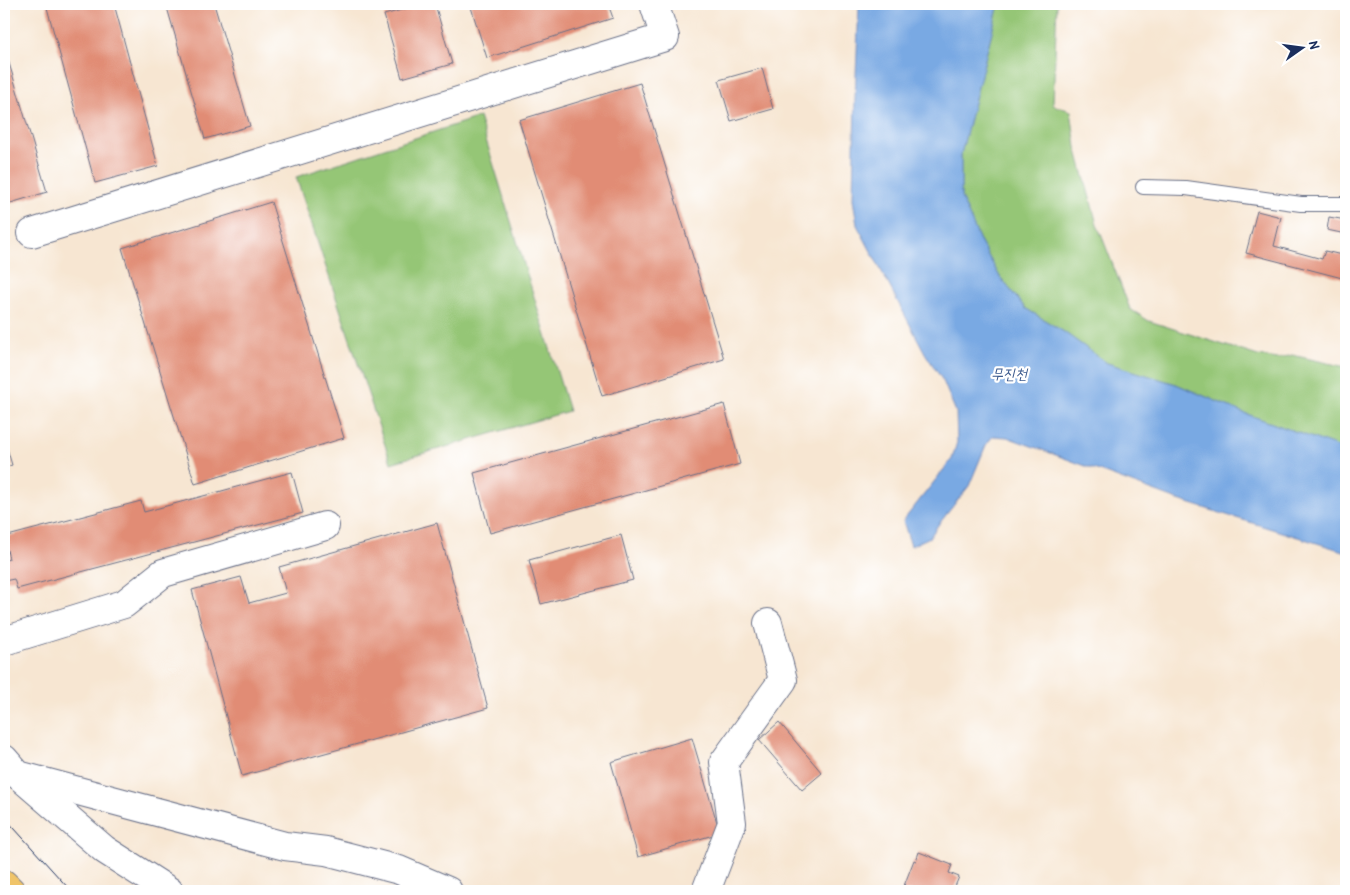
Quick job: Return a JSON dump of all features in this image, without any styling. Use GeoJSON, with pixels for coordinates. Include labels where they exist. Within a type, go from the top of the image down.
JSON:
{"type":"FeatureCollection","features":[{"type":"Feature","properties":{"kind":"main road"},"geometry":{"type":"LineString","coordinates":[[4,884],[11,891]]}},
{"type":"Feature","properties":{"kind":"street"},"geometry":{"type":"LineString","coordinates":[[32,233],[665,37],[654,4]]}},
{"type":"Feature","properties":{"kind":"street"},"geometry":{"type":"LineString","coordinates":[[4,641],[124,604],[163,573],[325,526]]}},
{"type":"Feature","properties":{"kind":"street"},"geometry":{"type":"LineString","coordinates":[[706,891],[732,823],[724,762],[783,680],[768,623]]}},
{"type":"Feature","properties":{"kind":"street"},"geometry":{"type":"LineString","coordinates":[[11,767],[105,850],[168,891]]}},
{"type":"Feature","properties":{"kind":"street"},"geometry":{"type":"LineString","coordinates":[[11,767],[285,846],[326,851],[399,870],[448,891]]}},
{"type":"Feature","properties":{"kind":"lane"},"geometry":{"type":"LineString","coordinates":[[1143,187],[1186,188],[1301,204],[1346,204]]}},
{"type":"Feature","properties":{"kind":"green space"},"geometry":{"type":"Polygon","coordinates":[[[999,4],[1057,4],[1053,105],[1071,111],[1076,147],[1097,224],[1130,309],[1149,321],[1258,356],[1278,359],[1292,355],[1346,367],[1346,450],[1244,413],[1176,384],[1107,363],[1064,332],[1025,308],[1000,277],[981,243],[961,197],[961,154],[999,4]]]}},
{"type":"Feature","properties":{"kind":"green space"},"geometry":{"type":"Polygon","coordinates":[[[479,117],[569,411],[391,463],[296,177],[479,117]]]}},
{"type":"Feature","properties":{"kind":"water","name":"무진천"},"geometry":{"type":"Polygon","coordinates":[[[859,4],[999,4],[961,154],[961,197],[981,243],[1000,277],[1025,308],[1064,332],[1107,363],[1176,384],[1244,413],[1346,450],[1346,552],[1175,499],[1007,437],[993,436],[986,445],[969,486],[930,537],[911,546],[903,521],[952,459],[957,442],[956,412],[943,381],[925,353],[857,225],[853,199],[859,4]]]}},
{"type":"Feature","properties":{"kind":"building"},"geometry":{"type":"Polygon","coordinates":[[[46,4],[114,4],[158,166],[95,183],[46,4]]]}},
{"type":"Feature","properties":{"kind":"building"},"geometry":{"type":"Polygon","coordinates":[[[166,4],[214,4],[250,126],[205,139],[166,4]]]}},
{"type":"Feature","properties":{"kind":"building"},"geometry":{"type":"Polygon","coordinates":[[[422,4],[435,4],[452,64],[402,78],[384,15],[422,4]]]}},
{"type":"Feature","properties":{"kind":"building"},"geometry":{"type":"Polygon","coordinates":[[[470,4],[608,4],[613,18],[487,58],[470,4]]]}},
{"type":"Feature","properties":{"kind":"building"},"geometry":{"type":"Polygon","coordinates":[[[4,46],[47,192],[4,205],[4,46]]]}},
{"type":"Feature","properties":{"kind":"building"},"geometry":{"type":"Polygon","coordinates":[[[762,68],[773,109],[731,121],[719,80],[762,68]]]}},
{"type":"Feature","properties":{"kind":"building"},"geometry":{"type":"Polygon","coordinates":[[[640,83],[724,359],[602,396],[519,120],[640,83]]]}},
{"type":"Feature","properties":{"kind":"building"},"geometry":{"type":"Polygon","coordinates":[[[271,202],[344,438],[195,484],[122,248],[271,202]]]}},
{"type":"Feature","properties":{"kind":"building"},"geometry":{"type":"Polygon","coordinates":[[[1257,211],[1281,217],[1274,246],[1322,259],[1325,251],[1346,256],[1346,279],[1246,253],[1257,211]]]}},
{"type":"Feature","properties":{"kind":"building"},"geometry":{"type":"Polygon","coordinates":[[[1329,217],[1346,220],[1346,234],[1327,230],[1329,217]]]}},
{"type":"Feature","properties":{"kind":"building"},"geometry":{"type":"Polygon","coordinates":[[[724,404],[740,464],[490,533],[474,473],[724,404]]]}},
{"type":"Feature","properties":{"kind":"building"},"geometry":{"type":"Polygon","coordinates":[[[4,438],[12,465],[4,468],[4,438]]]}},
{"type":"Feature","properties":{"kind":"building"},"geometry":{"type":"Polygon","coordinates":[[[292,472],[303,513],[17,589],[14,579],[4,581],[4,561],[9,559],[4,537],[141,501],[144,512],[292,472]]]}},
{"type":"Feature","properties":{"kind":"building"},"geometry":{"type":"Polygon","coordinates":[[[437,523],[488,708],[242,776],[192,590],[241,577],[249,603],[286,593],[279,567],[437,523]]]}},
{"type":"Feature","properties":{"kind":"building"},"geometry":{"type":"Polygon","coordinates":[[[621,535],[633,580],[541,604],[529,560],[621,535]]]}},
{"type":"Feature","properties":{"kind":"building"},"geometry":{"type":"Polygon","coordinates":[[[779,722],[822,773],[802,790],[759,740],[779,722]]]}},
{"type":"Feature","properties":{"kind":"building"},"geometry":{"type":"Polygon","coordinates":[[[692,738],[720,833],[638,857],[611,762],[692,738]]]}},
{"type":"Feature","properties":{"kind":"building"},"geometry":{"type":"Polygon","coordinates":[[[919,852],[952,865],[949,873],[959,877],[953,891],[902,891],[919,852]]]}},
{"type":"Feature","properties":{"kind":"tram line"},"geometry":{"type":"LineString","coordinates":[[4,817],[71,891]]}}]}
